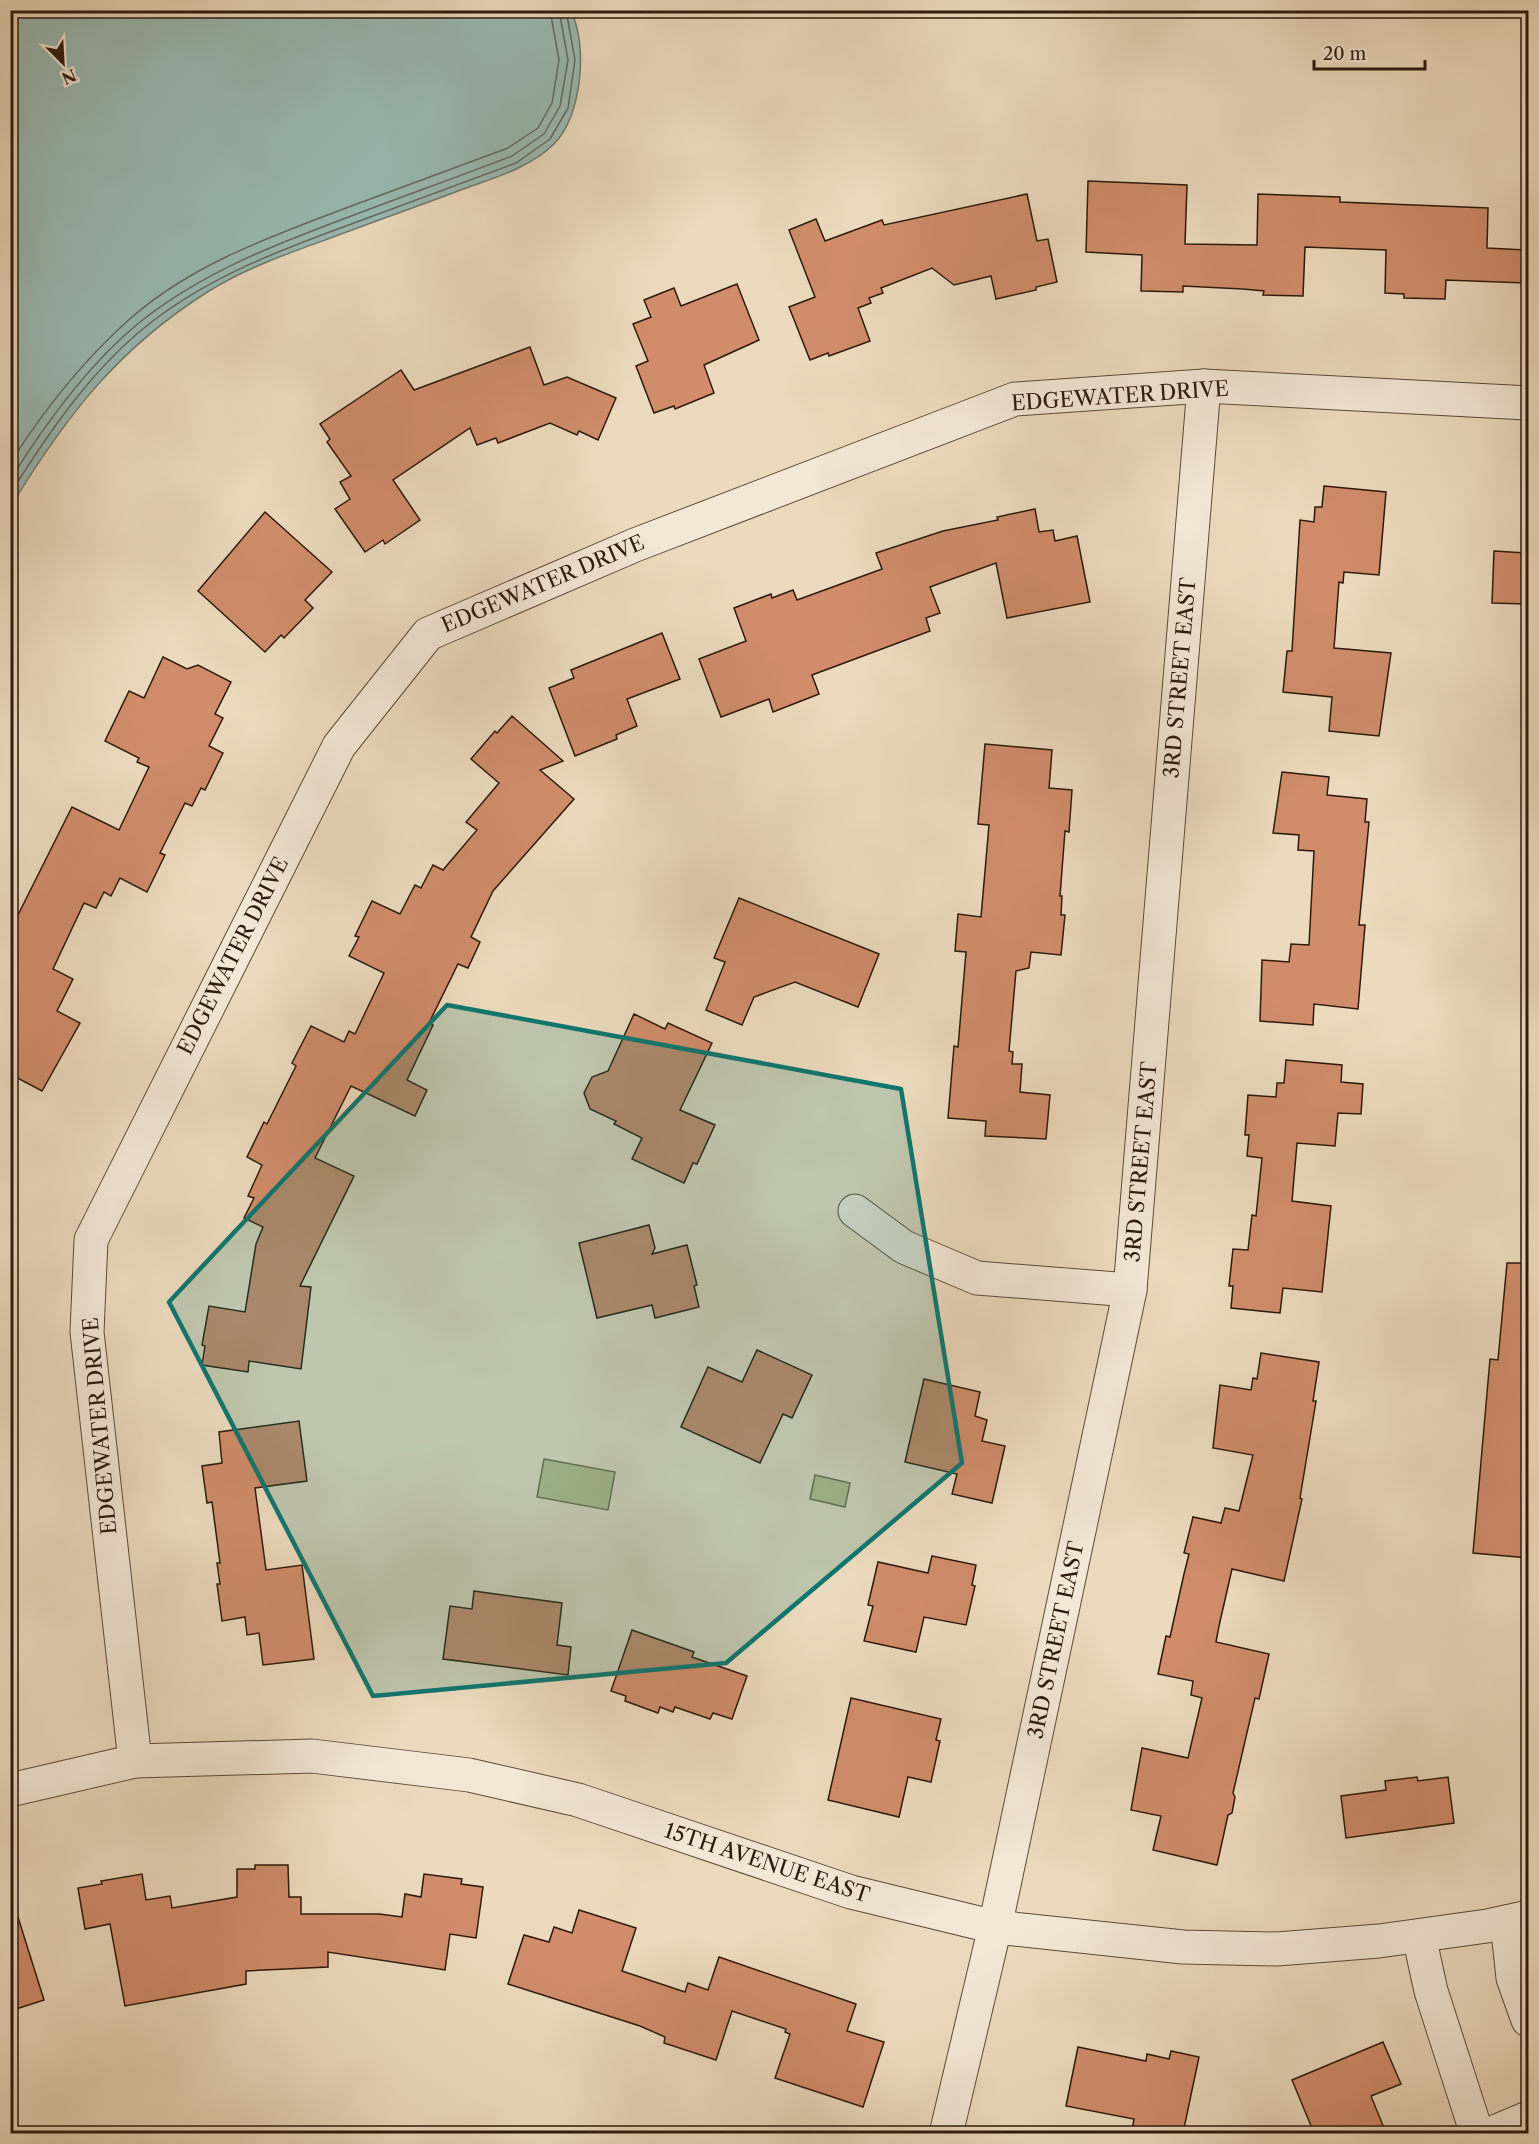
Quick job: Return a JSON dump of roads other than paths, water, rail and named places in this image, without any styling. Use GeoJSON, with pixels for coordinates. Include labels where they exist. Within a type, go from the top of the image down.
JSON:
{"type":"FeatureCollection","features":[{"type":"Feature","properties":{"kind":"street","name":"EDGEWATER DRIVE"},"geometry":{"type":"LineString","coordinates":[[135,1761],[87,1332],[91,1240],[339,746],[428,634],[634,544],[1015,399],[1204,386],[1528,403]]}},
{"type":"Feature","properties":{"kind":"street","name":"3RD STREET EAST"},"geometry":{"type":"LineString","coordinates":[[946,2133],[995,1927],[1130,1290],[1204,386]]}},
{"type":"Feature","properties":{"kind":"street"},"geometry":{"type":"LineString","coordinates":[[855,1211],[904,1247],[977,1278],[1130,1290]]}},
{"type":"Feature","properties":{"kind":"street","name":"15TH AVENUE EAST"},"geometry":{"type":"LineString","coordinates":[[10,1790],[135,1761],[312,1756],[469,1775],[578,1800],[851,1893],[995,1927],[1183,1947],[1277,1949],[1419,1936],[1518,1920]]}},
{"type":"Feature","properties":{"kind":"street"},"geometry":{"type":"LineString","coordinates":[[1518,1920],[1513,1978],[1528,2020]]}},
{"type":"Feature","properties":{"kind":"street"},"geometry":{"type":"LineString","coordinates":[[1419,1936],[1431,1991],[1477,2133]]}},
{"type":"Feature","properties":{"kind":"street"},"geometry":{"type":"LineString","coordinates":[[1490,2133],[1528,2118]]}},
{"type":"Feature","properties":{"kind":"water"},"geometry":{"type":"Polygon","coordinates":[[[11,10],[571,11],[579,42],[579,80],[571,116],[563,132],[554,144],[532,161],[493,179],[265,262],[222,283],[177,313],[147,336],[97,386],[52,442],[11,506],[11,10]]]}}]}
